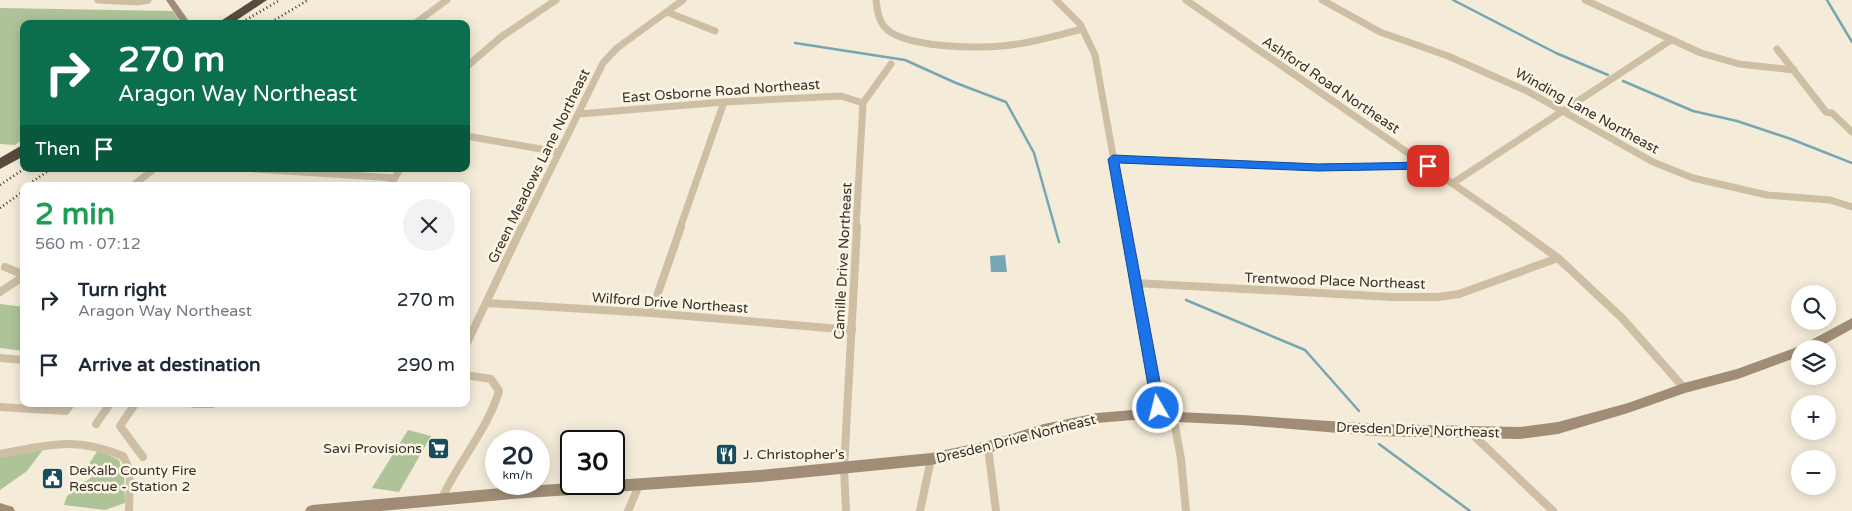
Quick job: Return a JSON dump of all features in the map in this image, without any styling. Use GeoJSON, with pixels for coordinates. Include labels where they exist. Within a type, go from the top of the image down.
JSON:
{"type":"FeatureCollection","features":[{"type":"Feature","properties":{"kind":"highway"},"geometry":{"type":"LineString","coordinates":[[228,20],[261,0]]}},
{"type":"Feature","properties":{"kind":"highway"},"geometry":{"type":"LineString","coordinates":[[0,164],[20,152]]}},
{"type":"Feature","properties":{"kind":"street"},"geometry":{"type":"LineString","coordinates":[[98,0],[138,2],[148,0]]}},
{"type":"Feature","properties":{"kind":"street"},"geometry":{"type":"LineString","coordinates":[[170,0],[184,20]]}},
{"type":"Feature","properties":{"kind":"street"},"geometry":{"type":"LineString","coordinates":[[420,20],[447,0]]}},
{"type":"Feature","properties":{"kind":"street"},"geometry":{"type":"LineString","coordinates":[[470,64],[502,38],[556,0]]}},
{"type":"Feature","properties":{"kind":"street","name":"Green Meadows Lane Northeast"},"geometry":{"type":"LineString","coordinates":[[470,337],[558,152],[579,114],[603,63],[616,48],[683,0]]}},
{"type":"Feature","properties":{"kind":"street"},"geometry":{"type":"LineString","coordinates":[[876,0],[876,15],[886,30],[907,41],[918,43],[987,46],[1018,45],[1082,29]]}},
{"type":"Feature","properties":{"kind":"street"},"geometry":{"type":"LineString","coordinates":[[1056,0],[1082,24],[1082,29],[1090,38],[1095,55],[1159,415],[1175,426],[1181,459],[1186,511]]}},
{"type":"Feature","properties":{"kind":"street","name":"Ashford Road Northeast"},"geometry":{"type":"LineString","coordinates":[[1186,0],[1453,183],[1558,258],[1624,319],[1684,388]]}},
{"type":"Feature","properties":{"kind":"street","name":"Winding Lane Northeast"},"geometry":{"type":"LineString","coordinates":[[1322,0],[1368,27],[1484,71],[1527,91],[1653,162],[1693,178],[1767,195],[1830,200],[1852,206]]}},
{"type":"Feature","properties":{"kind":"street"},"geometry":{"type":"LineString","coordinates":[[1585,0],[1671,40],[1722,60],[1746,65],[1794,70]]}},
{"type":"Feature","properties":{"kind":"street"},"geometry":{"type":"LineString","coordinates":[[667,12],[715,31]]}},
{"type":"Feature","properties":{"kind":"street"},"geometry":{"type":"LineString","coordinates":[[1453,183],[1671,40]]}},
{"type":"Feature","properties":{"kind":"street"},"geometry":{"type":"LineString","coordinates":[[1777,50],[1826,112],[1832,113],[1852,132]]}},
{"type":"Feature","properties":{"kind":"street"},"geometry":{"type":"LineString","coordinates":[[863,103],[891,64]]}},
{"type":"Feature","properties":{"kind":"street","name":"East Osborne Road Northeast"},"geometry":{"type":"LineString","coordinates":[[579,114],[724,102],[840,96],[863,103]]}},
{"type":"Feature","properties":{"kind":"street"},"geometry":{"type":"LineString","coordinates":[[651,313],[724,102]]}},
{"type":"Feature","properties":{"kind":"street","name":"Camille Drive Northeast"},"geometry":{"type":"LineString","coordinates":[[846,511],[844,469],[863,103]]}},
{"type":"Feature","properties":{"kind":"street"},"geometry":{"type":"LineString","coordinates":[[470,137],[558,152]]}},
{"type":"Feature","properties":{"kind":"street"},"geometry":{"type":"LineString","coordinates":[[1113,159],[1318,167],[1428,166]]}},
{"type":"Feature","properties":{"kind":"street"},"geometry":{"type":"LineString","coordinates":[[137,182],[150,172]]}},
{"type":"Feature","properties":{"kind":"street"},"geometry":{"type":"LineString","coordinates":[[302,172],[395,178]]}},
{"type":"Feature","properties":{"kind":"street"},"geometry":{"type":"LineString","coordinates":[[392,182],[398,172]]}},
{"type":"Feature","properties":{"kind":"street","name":"Trentwood Place Northeast"},"geometry":{"type":"LineString","coordinates":[[1136,283],[1392,297],[1438,297],[1459,294],[1558,258]]}},
{"type":"Feature","properties":{"kind":"street"},"geometry":{"type":"LineString","coordinates":[[5,267],[20,274]]}},
{"type":"Feature","properties":{"kind":"street"},"geometry":{"type":"LineString","coordinates":[[0,292],[20,279]]}},
{"type":"Feature","properties":{"kind":"street","name":"Wilford Drive Northeast"},"geometry":{"type":"LineString","coordinates":[[487,303],[651,313],[852,330]]}},
{"type":"Feature","properties":{"kind":"street"},"geometry":{"type":"LineString","coordinates":[[1821,340],[1852,323]]}},
{"type":"Feature","properties":{"kind":"street","name":"Dresden Drive Northeast"},"geometry":{"type":"LineString","coordinates":[[312,511],[364,509],[441,500],[640,483],[752,477],[931,459],[988,447],[1044,430],[1097,418],[1159,415],[1374,430],[1520,433],[1558,428],[1628,408],[1684,388],[1738,374],[1791,354]]}},
{"type":"Feature","properties":{"kind":"street"},"geometry":{"type":"LineString","coordinates":[[0,358],[20,360]]}},
{"type":"Feature","properties":{"kind":"street"},"geometry":{"type":"LineString","coordinates":[[441,500],[446,487],[485,423],[499,391],[497,382],[491,378],[470,375]]}},
{"type":"Feature","properties":{"kind":"street"},"geometry":{"type":"LineString","coordinates":[[0,407],[66,411],[69,407]]}},
{"type":"Feature","properties":{"kind":"street"},"geometry":{"type":"LineString","coordinates":[[96,424],[108,407]]}},
{"type":"Feature","properties":{"kind":"street"},"geometry":{"type":"LineString","coordinates":[[133,407],[120,426],[143,457]]}},
{"type":"Feature","properties":{"kind":"street"},"geometry":{"type":"LineString","coordinates":[[1470,432],[1553,511]]}},
{"type":"Feature","properties":{"kind":"street"},"geometry":{"type":"LineString","coordinates":[[0,454],[33,446],[79,443],[115,452],[123,456],[130,471],[129,511]]}},
{"type":"Feature","properties":{"kind":"street"},"geometry":{"type":"LineString","coordinates":[[988,447],[996,511]]}},
{"type":"Feature","properties":{"kind":"street"},"geometry":{"type":"LineString","coordinates":[[920,511],[931,459]]}},
{"type":"Feature","properties":{"kind":"street"},"geometry":{"type":"LineString","coordinates":[[628,511],[640,483]]}},
{"type":"Feature","properties":{"kind":"street"},"geometry":{"type":"LineString","coordinates":[[0,510],[8,511]]}},
{"type":"Feature","properties":{"kind":"green space"},"geometry":{"type":"Polygon","coordinates":[[[0,8],[173,11],[179,20],[20,20],[20,142],[15,145],[0,144],[0,8]]]}},
{"type":"Feature","properties":{"kind":"green space"},"geometry":{"type":"Polygon","coordinates":[[[0,304],[20,306],[20,350],[0,348],[0,304]]]}},
{"type":"Feature","properties":{"kind":"green space"},"geometry":{"type":"Polygon","coordinates":[[[408,430],[431,436],[399,492],[372,488],[408,430]]]}},
{"type":"Feature","properties":{"kind":"green space"},"geometry":{"type":"Polygon","coordinates":[[[45,447],[27,471],[0,490],[0,457],[45,447]]]}},
{"type":"Feature","properties":{"kind":"green space"},"geometry":{"type":"Polygon","coordinates":[[[98,450],[119,460],[124,475],[125,503],[105,510],[64,505],[67,496],[93,476],[91,470],[87,467],[98,450]]]}},
{"type":"Feature","properties":{"kind":"water"},"geometry":{"type":"Polygon","coordinates":[[[1005,255],[1007,272],[991,272],[990,256],[1005,255]]]}},
{"type":"Feature","properties":{"kind":"waterway"},"geometry":{"type":"LineString","coordinates":[[1453,0],[1556,53],[1608,75]]}},
{"type":"Feature","properties":{"kind":"waterway"},"geometry":{"type":"LineString","coordinates":[[1827,0],[1852,42]]}},
{"type":"Feature","properties":{"kind":"waterway"},"geometry":{"type":"LineString","coordinates":[[795,43],[905,60],[956,83],[1006,102],[1034,153],[1059,242]]}},
{"type":"Feature","properties":{"kind":"waterway"},"geometry":{"type":"LineString","coordinates":[[1623,81],[1693,111],[1737,121],[1791,139],[1852,163]]}},
{"type":"Feature","properties":{"kind":"waterway"},"geometry":{"type":"LineString","coordinates":[[1186,300],[1305,350],[1359,411]]}},
{"type":"Feature","properties":{"kind":"waterway"},"geometry":{"type":"LineString","coordinates":[[1379,444],[1470,511]]}},
{"type":"Feature","properties":{"kind":"railway"},"geometry":{"type":"LineString","coordinates":[[246,20],[280,0]]}},
{"type":"Feature","properties":{"kind":"railway"},"geometry":{"type":"LineString","coordinates":[[275,20],[308,0]]}},
{"type":"Feature","properties":{"kind":"railway"},"geometry":{"type":"LineString","coordinates":[[0,185],[20,172]]}},
{"type":"Feature","properties":{"kind":"railway"},"geometry":{"type":"LineString","coordinates":[[32,182],[47,172]]}},
{"type":"Feature","properties":{"kind":"railway"},"geometry":{"type":"LineString","coordinates":[[0,208],[20,194]]}},
{"type":"Feature","properties":{"kind":"place","name":"Savi Provisions"},"geometry":{"type":"Point","coordinates":[438,448]}},
{"type":"Feature","properties":{"kind":"place","name":"J. Christopher's"},"geometry":{"type":"Point","coordinates":[727,454]}},
{"type":"Feature","properties":{"kind":"place","name":"DeKalb County Fire Rescue - Station 2"},"geometry":{"type":"Point","coordinates":[53,478]}},
{"type":"Feature","properties":{"kind":"route"},"geometry":{"type":"LineString","coordinates":[[1158,408],[1113,159],[1318,167],[1428,166]]}}]}
